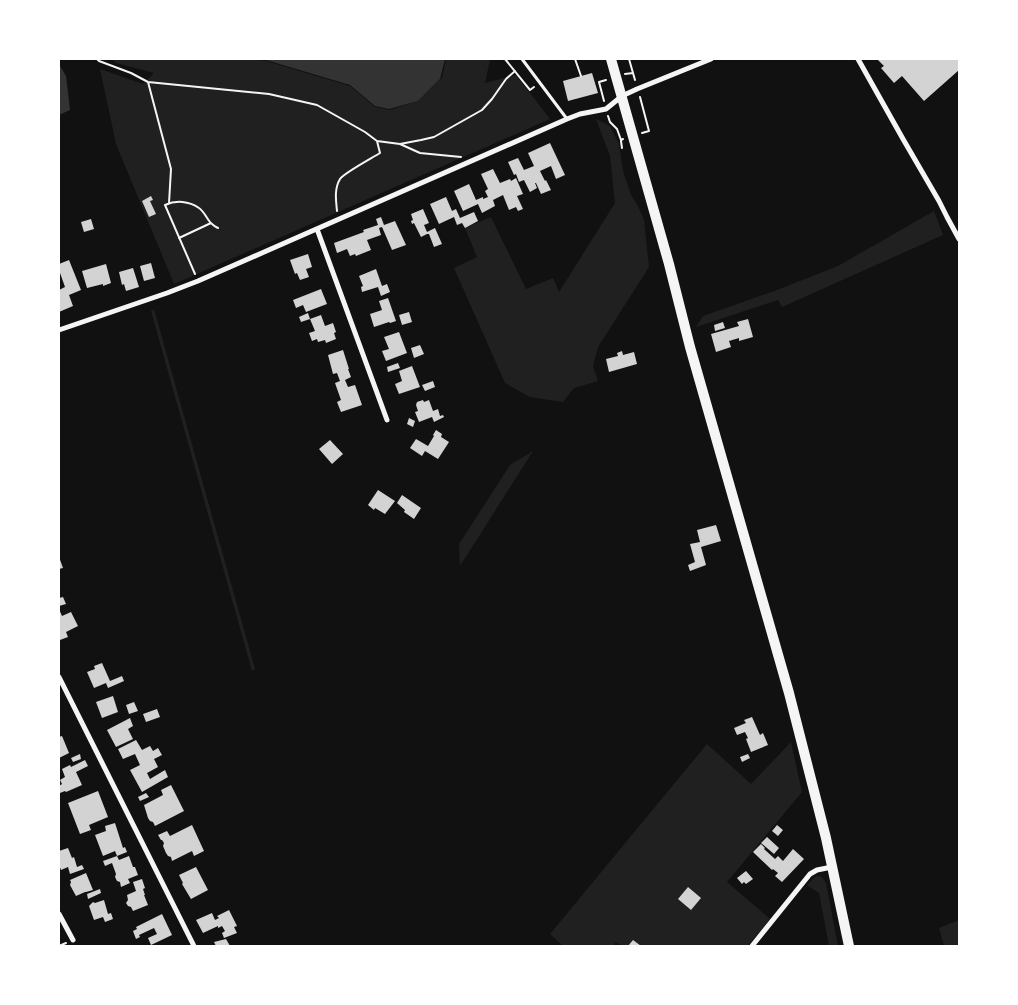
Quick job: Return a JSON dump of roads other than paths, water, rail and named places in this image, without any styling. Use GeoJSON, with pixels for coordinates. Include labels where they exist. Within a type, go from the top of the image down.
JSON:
{"type":"FeatureCollection","features":[{"type":"Feature","properties":{"kind":"main road"},"geometry":{"type":"LineString","coordinates":[[611,59],[789,693],[824,828],[849,946]]}},
{"type":"Feature","properties":{"kind":"street"},"geometry":{"type":"LineString","coordinates":[[59,330],[198,281],[567,119],[580,114],[606,109],[622,96],[710,59]]}},
{"type":"Feature","properties":{"kind":"street"},"geometry":{"type":"LineString","coordinates":[[858,59],[959,239]]}},
{"type":"Feature","properties":{"kind":"street"},"geometry":{"type":"LineString","coordinates":[[317,229],[387,420]]}},
{"type":"Feature","properties":{"kind":"street"},"geometry":{"type":"LineString","coordinates":[[59,677],[194,946]]}},
{"type":"Feature","properties":{"kind":"street"},"geometry":{"type":"LineString","coordinates":[[752,946],[810,874],[817,870],[832,867]]}},
{"type":"Feature","properties":{"kind":"street"},"geometry":{"type":"LineString","coordinates":[[59,914],[74,940]]}},
{"type":"Feature","properties":{"kind":"lane"},"geometry":{"type":"LineString","coordinates":[[522,59],[567,119]]}}]}
